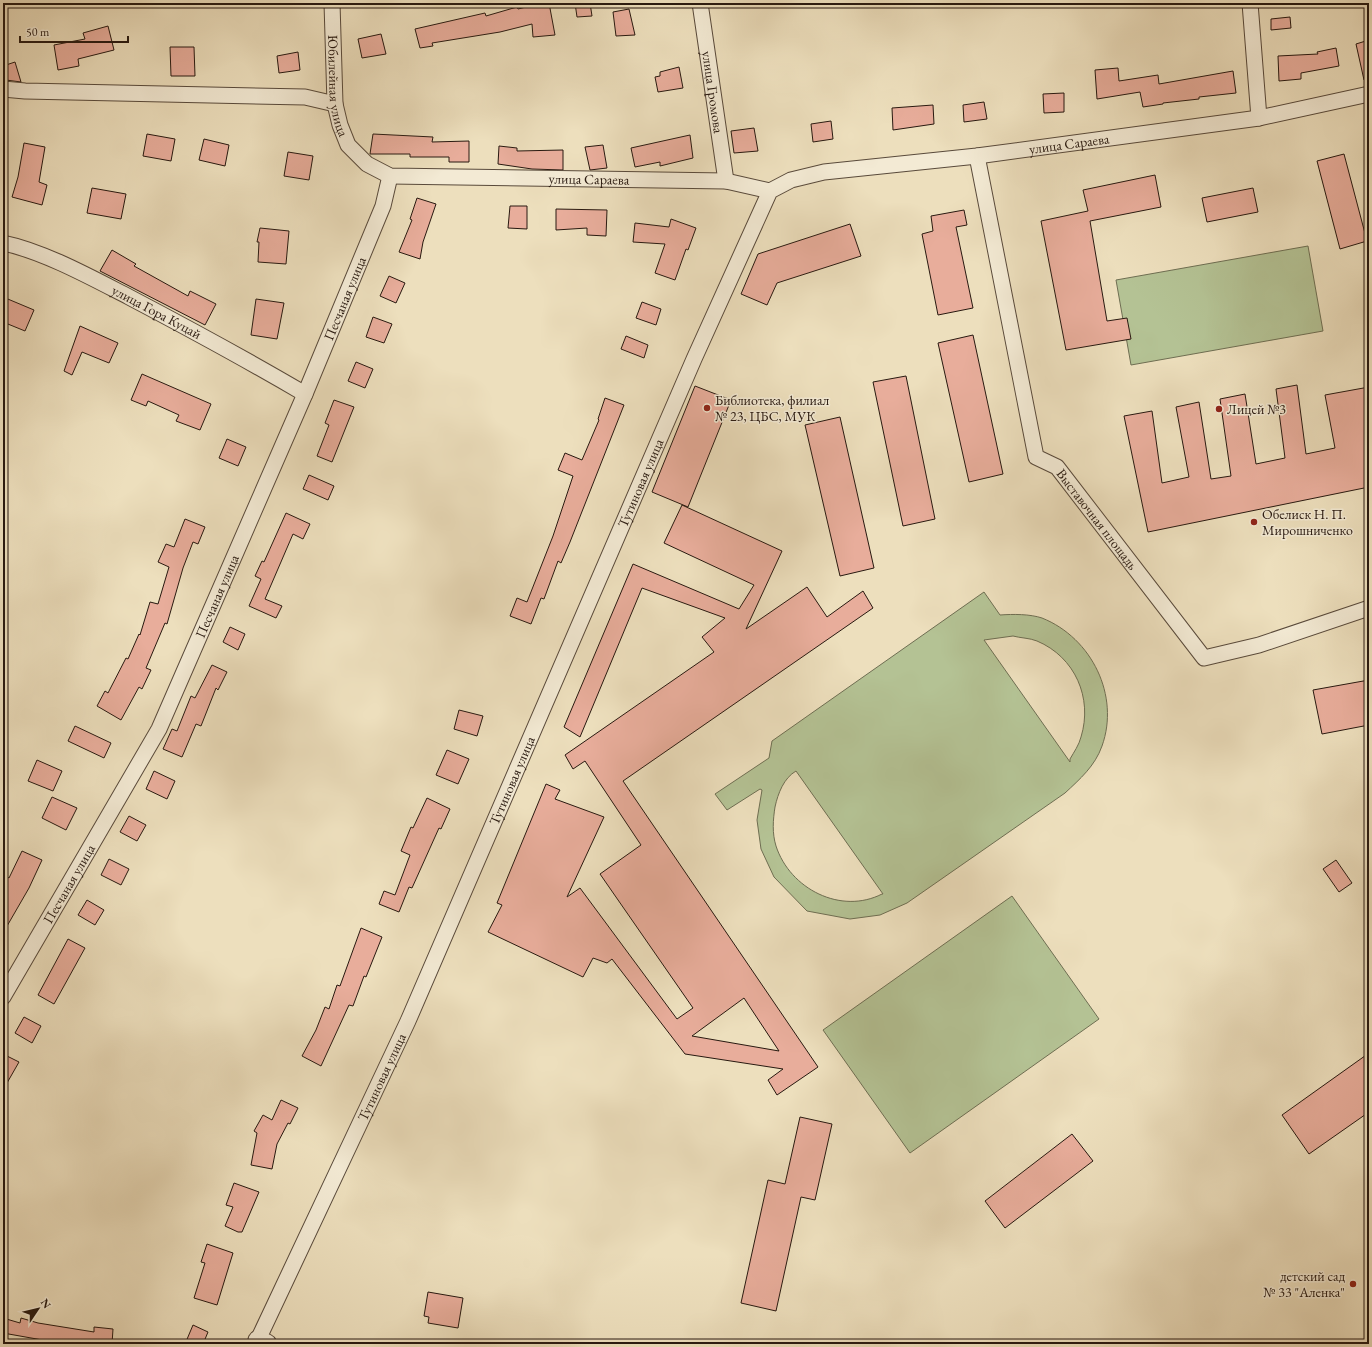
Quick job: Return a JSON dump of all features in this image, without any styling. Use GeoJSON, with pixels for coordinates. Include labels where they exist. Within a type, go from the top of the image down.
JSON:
{"type":"FeatureCollection","features":[{"type":"Feature","properties":{"kind":"street","name":"Юбилейная улица"},"geometry":{"type":"LineString","coordinates":[[332,3],[335,104],[348,145],[367,164],[390,176],[408,177]]}},
{"type":"Feature","properties":{"kind":"street","name":"улица Громова"},"geometry":{"type":"LineString","coordinates":[[700,3],[726,181]]}},
{"type":"Feature","properties":{"kind":"street"},"geometry":{"type":"LineString","coordinates":[[1250,3],[1259,118]]}},
{"type":"Feature","properties":{"kind":"street"},"geometry":{"type":"LineString","coordinates":[[3,89],[195,96],[305,97],[335,104]]}},
{"type":"Feature","properties":{"kind":"street","name":"улица Сараева"},"geometry":{"type":"LineString","coordinates":[[408,177],[726,181],[770,191],[791,180],[824,172],[977,156],[1259,118],[1369,94]]}},
{"type":"Feature","properties":{"kind":"street","name":"Выставочная площадь"},"geometry":{"type":"LineString","coordinates":[[977,156],[1036,457],[1057,467],[1204,658],[1259,645],[1369,608]]}},
{"type":"Feature","properties":{"kind":"street","name":"Песчаная улица"},"geometry":{"type":"LineString","coordinates":[[3,997],[159,729],[305,394],[383,206],[390,176]]}},
{"type":"Feature","properties":{"kind":"street","name":"Тутиновая улица"},"geometry":{"type":"LineString","coordinates":[[260,1343],[408,1021],[691,366],[770,191]]}},
{"type":"Feature","properties":{"kind":"street","name":"улица Гора Куцай"},"geometry":{"type":"LineString","coordinates":[[3,243],[22,247],[103,283],[228,348],[305,394]]}},
{"type":"Feature","properties":{"kind":"green space"},"geometry":{"type":"Polygon","coordinates":[[[1308,246],[1323,331],[1131,365],[1116,280],[1308,246]]]}},
{"type":"Feature","properties":{"kind":"green space"},"geometry":{"type":"Polygon","coordinates":[[[984,592],[1000,615],[1010,614],[1042,618],[1060,627],[1075,639],[1088,654],[1098,671],[1104,689],[1107,708],[1107,727],[1099,753],[1086,772],[1065,793],[907,903],[880,915],[850,919],[807,911],[774,877],[761,849],[757,820],[762,790],[760,789],[727,810],[715,794],[769,758],[772,741],[984,592]],[[1013,636],[984,640],[1070,762],[1070,759],[1080,740],[1084,722],[1085,708],[1078,680],[1062,657],[1050,648],[1034,640],[1013,636]],[[796,771],[782,786],[775,807],[773,831],[776,846],[783,861],[793,875],[805,886],[819,894],[834,899],[850,901],[866,900],[883,894],[796,771]]]}},
{"type":"Feature","properties":{"kind":"green space"},"geometry":{"type":"Polygon","coordinates":[[[1012,896],[1099,1019],[910,1153],[823,1030],[1012,896]]]}},
{"type":"Feature","properties":{"kind":"building"},"geometry":{"type":"Polygon","coordinates":[[[542,3],[549,3],[555,35],[533,37],[532,24],[500,32],[432,43],[433,46],[420,48],[415,29],[485,13],[486,16],[517,7],[518,9],[542,3]]]}},
{"type":"Feature","properties":{"kind":"building"},"geometry":{"type":"Polygon","coordinates":[[[575,3],[590,3],[592,16],[577,17],[575,3]]]}},
{"type":"Feature","properties":{"kind":"building"},"geometry":{"type":"Polygon","coordinates":[[[629,9],[635,35],[616,36],[613,12],[629,9]]]}},
{"type":"Feature","properties":{"kind":"building"},"geometry":{"type":"Polygon","coordinates":[[[1290,17],[1291,28],[1271,30],[1271,19],[1290,17]]]}},
{"type":"Feature","properties":{"kind":"building"},"geometry":{"type":"Polygon","coordinates":[[[108,26],[114,50],[78,59],[79,66],[58,70],[54,45],[85,39],[83,33],[108,26]]]}},
{"type":"Feature","properties":{"kind":"building"},"geometry":{"type":"Polygon","coordinates":[[[381,34],[386,54],[362,58],[358,39],[381,34]]]}},
{"type":"Feature","properties":{"kind":"building"},"geometry":{"type":"Polygon","coordinates":[[[1369,40],[1369,79],[1364,80],[1356,44],[1369,40]]]}},
{"type":"Feature","properties":{"kind":"building"},"geometry":{"type":"Polygon","coordinates":[[[170,47],[194,47],[195,76],[171,76],[170,47]]]}},
{"type":"Feature","properties":{"kind":"building"},"geometry":{"type":"Polygon","coordinates":[[[1336,48],[1339,66],[1301,73],[1301,79],[1279,81],[1278,56],[1318,54],[1317,52],[1336,48]]]}},
{"type":"Feature","properties":{"kind":"building"},"geometry":{"type":"Polygon","coordinates":[[[298,52],[300,70],[279,73],[277,56],[298,52]]]}},
{"type":"Feature","properties":{"kind":"building"},"geometry":{"type":"Polygon","coordinates":[[[15,62],[21,82],[6,80],[3,66],[15,62]]]}},
{"type":"Feature","properties":{"kind":"building"},"geometry":{"type":"Polygon","coordinates":[[[679,67],[683,88],[658,92],[655,77],[660,76],[660,72],[679,67]]]}},
{"type":"Feature","properties":{"kind":"building"},"geometry":{"type":"Polygon","coordinates":[[[1118,68],[1119,81],[1158,75],[1159,84],[1233,71],[1236,93],[1199,97],[1199,99],[1143,107],[1140,92],[1097,99],[1095,70],[1118,68]]]}},
{"type":"Feature","properties":{"kind":"building"},"geometry":{"type":"Polygon","coordinates":[[[1064,93],[1064,112],[1044,113],[1043,94],[1064,93]]]}},
{"type":"Feature","properties":{"kind":"building"},"geometry":{"type":"Polygon","coordinates":[[[984,102],[987,119],[964,122],[963,105],[984,102]]]}},
{"type":"Feature","properties":{"kind":"building"},"geometry":{"type":"Polygon","coordinates":[[[933,105],[934,124],[893,130],[892,108],[933,105]]]}},
{"type":"Feature","properties":{"kind":"building"},"geometry":{"type":"Polygon","coordinates":[[[831,121],[833,139],[813,142],[811,124],[831,121]]]}},
{"type":"Feature","properties":{"kind":"building"},"geometry":{"type":"Polygon","coordinates":[[[754,128],[758,151],[734,153],[731,131],[754,128]]]}},
{"type":"Feature","properties":{"kind":"building"},"geometry":{"type":"Polygon","coordinates":[[[147,134],[175,139],[171,161],[143,156],[147,134]]]}},
{"type":"Feature","properties":{"kind":"building"},"geometry":{"type":"Polygon","coordinates":[[[373,134],[433,137],[432,142],[469,141],[469,162],[449,162],[449,157],[410,157],[410,154],[370,154],[373,134]]]}},
{"type":"Feature","properties":{"kind":"building"},"geometry":{"type":"Polygon","coordinates":[[[690,135],[693,158],[660,166],[660,162],[635,167],[631,148],[690,135]]]}},
{"type":"Feature","properties":{"kind":"building"},"geometry":{"type":"Polygon","coordinates":[[[204,139],[229,145],[225,166],[199,160],[204,139]]]}},
{"type":"Feature","properties":{"kind":"building"},"geometry":{"type":"Polygon","coordinates":[[[24,143],[45,147],[39,182],[47,185],[42,205],[12,197],[18,177],[24,143]]]}},
{"type":"Feature","properties":{"kind":"building"},"geometry":{"type":"Polygon","coordinates":[[[603,145],[607,168],[590,170],[585,147],[603,145]]]}},
{"type":"Feature","properties":{"kind":"building"},"geometry":{"type":"Polygon","coordinates":[[[499,146],[517,148],[517,151],[563,150],[563,170],[532,169],[498,164],[499,146]]]}},
{"type":"Feature","properties":{"kind":"building"},"geometry":{"type":"Polygon","coordinates":[[[288,152],[313,156],[309,180],[284,176],[288,152]]]}},
{"type":"Feature","properties":{"kind":"building"},"geometry":{"type":"Polygon","coordinates":[[[1344,154],[1367,241],[1340,249],[1317,161],[1344,154]]]}},
{"type":"Feature","properties":{"kind":"building"},"geometry":{"type":"Polygon","coordinates":[[[1155,175],[1161,207],[1090,221],[1107,321],[1127,318],[1131,339],[1066,350],[1041,221],[1088,211],[1083,190],[1155,175]]]}},
{"type":"Feature","properties":{"kind":"building"},"geometry":{"type":"Polygon","coordinates":[[[92,188],[126,194],[121,219],[87,213],[92,188]]]}},
{"type":"Feature","properties":{"kind":"building"},"geometry":{"type":"Polygon","coordinates":[[[1253,188],[1258,212],[1207,222],[1202,198],[1253,188]]]}},
{"type":"Feature","properties":{"kind":"building"},"geometry":{"type":"Polygon","coordinates":[[[417,198],[436,204],[423,242],[420,259],[399,252],[412,220],[410,219],[417,198]]]}},
{"type":"Feature","properties":{"kind":"building"},"geometry":{"type":"Polygon","coordinates":[[[510,206],[527,206],[527,229],[508,228],[510,206]]]}},
{"type":"Feature","properties":{"kind":"building"},"geometry":{"type":"Polygon","coordinates":[[[556,209],[607,210],[606,236],[587,235],[587,228],[556,230],[556,209]]]}},
{"type":"Feature","properties":{"kind":"building"},"geometry":{"type":"Polygon","coordinates":[[[964,210],[967,225],[956,227],[973,308],[938,315],[922,234],[933,231],[931,216],[964,210]]]}},
{"type":"Feature","properties":{"kind":"building"},"geometry":{"type":"Polygon","coordinates":[[[671,219],[696,228],[688,250],[686,249],[675,280],[655,273],[665,244],[633,242],[635,223],[669,227],[671,219]]]}},
{"type":"Feature","properties":{"kind":"building"},"geometry":{"type":"Polygon","coordinates":[[[850,224],[861,256],[777,283],[767,305],[741,294],[758,254],[850,224]]]}},
{"type":"Feature","properties":{"kind":"building"},"geometry":{"type":"Polygon","coordinates":[[[260,228],[289,231],[286,264],[258,262],[259,242],[257,242],[260,228]]]}},
{"type":"Feature","properties":{"kind":"building"},"geometry":{"type":"Polygon","coordinates":[[[112,250],[136,264],[134,266],[188,296],[190,291],[216,304],[205,325],[100,271],[112,250]]]}},
{"type":"Feature","properties":{"kind":"building"},"geometry":{"type":"Polygon","coordinates":[[[389,276],[405,283],[396,303],[380,296],[389,276]]]}},
{"type":"Feature","properties":{"kind":"building"},"geometry":{"type":"Polygon","coordinates":[[[3,297],[34,310],[25,331],[3,322],[3,297]]]}},
{"type":"Feature","properties":{"kind":"building"},"geometry":{"type":"Polygon","coordinates":[[[256,299],[284,303],[277,339],[251,335],[256,299]]]}},
{"type":"Feature","properties":{"kind":"building"},"geometry":{"type":"Polygon","coordinates":[[[642,302],[661,309],[656,325],[636,318],[642,302]]]}},
{"type":"Feature","properties":{"kind":"building"},"geometry":{"type":"Polygon","coordinates":[[[373,317],[392,324],[384,343],[366,337],[373,317]]]}},
{"type":"Feature","properties":{"kind":"building"},"geometry":{"type":"Polygon","coordinates":[[[80,326],[118,343],[109,363],[82,352],[72,375],[64,371],[80,326]]]}},
{"type":"Feature","properties":{"kind":"building"},"geometry":{"type":"Polygon","coordinates":[[[973,335],[1003,474],[969,482],[938,343],[973,335]]]}},
{"type":"Feature","properties":{"kind":"building"},"geometry":{"type":"Polygon","coordinates":[[[626,336],[648,345],[644,358],[621,349],[626,336]]]}},
{"type":"Feature","properties":{"kind":"building"},"geometry":{"type":"Polygon","coordinates":[[[356,362],[373,369],[365,388],[348,381],[356,362]]]}},
{"type":"Feature","properties":{"kind":"building"},"geometry":{"type":"Polygon","coordinates":[[[142,374],[211,404],[200,430],[176,421],[179,415],[148,401],[146,406],[131,400],[142,374]]]}},
{"type":"Feature","properties":{"kind":"building"},"geometry":{"type":"Polygon","coordinates":[[[906,376],[935,519],[903,526],[873,382],[906,376]]]}},
{"type":"Feature","properties":{"kind":"building"},"geometry":{"type":"Polygon","coordinates":[[[1297,385],[1306,454],[1335,448],[1325,395],[1369,387],[1369,487],[1148,532],[1124,416],[1152,411],[1162,483],[1189,477],[1176,407],[1199,402],[1211,479],[1231,476],[1220,399],[1245,394],[1256,464],[1285,458],[1276,389],[1297,385]]]}},
{"type":"Feature","properties":{"kind":"building"},"geometry":{"type":"Polygon","coordinates":[[[695,386],[731,400],[688,507],[652,492],[695,386]]]}},
{"type":"Feature","properties":{"kind":"building"},"geometry":{"type":"Polygon","coordinates":[[[605,398],[624,405],[570,542],[561,563],[558,561],[544,599],[541,598],[531,624],[510,616],[517,598],[527,602],[553,536],[573,476],[558,470],[565,453],[582,460],[599,420],[598,419],[605,398]]]}},
{"type":"Feature","properties":{"kind":"building"},"geometry":{"type":"Polygon","coordinates":[[[334,400],[354,407],[332,462],[317,456],[329,425],[325,423],[334,400]]]}},
{"type":"Feature","properties":{"kind":"building"},"geometry":{"type":"Polygon","coordinates":[[[840,417],[874,568],[840,576],[805,425],[840,417]]]}},
{"type":"Feature","properties":{"kind":"building"},"geometry":{"type":"Polygon","coordinates":[[[227,439],[246,447],[238,466],[219,458],[227,439]]]}},
{"type":"Feature","properties":{"kind":"building"},"geometry":{"type":"Polygon","coordinates":[[[309,475],[334,486],[328,500],[303,489],[309,475]]]}},
{"type":"Feature","properties":{"kind":"building"},"geometry":{"type":"Polygon","coordinates":[[[682,505],[782,551],[746,629],[807,587],[827,617],[863,591],[873,608],[623,781],[818,1067],[777,1095],[768,1080],[783,1069],[685,1054],[612,959],[607,963],[593,958],[583,977],[488,932],[502,905],[497,903],[546,784],[560,790],[555,799],[604,817],[567,897],[580,888],[677,1019],[693,1008],[600,874],[641,845],[585,761],[573,769],[565,755],[714,652],[702,637],[725,618],[642,588],[580,737],[564,727],[633,564],[739,609],[754,585],[664,543],[682,505]],[[744,998],[692,1036],[779,1051],[744,998]]]}},
{"type":"Feature","properties":{"kind":"building"},"geometry":{"type":"Polygon","coordinates":[[[286,513],[310,524],[303,539],[293,534],[265,599],[282,606],[276,618],[249,606],[261,579],[255,576],[262,561],[264,562],[286,513]]]}},
{"type":"Feature","properties":{"kind":"building"},"geometry":{"type":"Polygon","coordinates":[[[185,519],[205,527],[198,544],[193,542],[183,568],[167,624],[165,623],[146,668],[151,670],[142,689],[139,687],[121,720],[97,706],[105,691],[108,693],[126,658],[128,659],[139,634],[140,635],[150,602],[158,604],[169,567],[158,562],[166,544],[174,547],[185,519]]]}},
{"type":"Feature","properties":{"kind":"building"},"geometry":{"type":"Polygon","coordinates":[[[230,627],[245,634],[238,650],[223,642],[230,627]]]}},
{"type":"Feature","properties":{"kind":"building"},"geometry":{"type":"Polygon","coordinates":[[[212,665],[227,672],[218,690],[216,688],[201,726],[196,724],[182,757],[163,749],[172,729],[177,731],[191,696],[195,698],[212,665]]]}},
{"type":"Feature","properties":{"kind":"building"},"geometry":{"type":"Polygon","coordinates":[[[1369,680],[1369,725],[1322,734],[1313,690],[1369,680]]]}},
{"type":"Feature","properties":{"kind":"building"},"geometry":{"type":"Polygon","coordinates":[[[459,710],[483,716],[477,736],[454,729],[459,710]]]}},
{"type":"Feature","properties":{"kind":"building"},"geometry":{"type":"Polygon","coordinates":[[[75,726],[111,743],[104,758],[68,741],[75,726]]]}},
{"type":"Feature","properties":{"kind":"building"},"geometry":{"type":"Polygon","coordinates":[[[447,750],[469,759],[458,784],[436,775],[447,750]]]}},
{"type":"Feature","properties":{"kind":"building"},"geometry":{"type":"Polygon","coordinates":[[[37,760],[62,771],[53,791],[28,781],[37,760]]]}},
{"type":"Feature","properties":{"kind":"building"},"geometry":{"type":"Polygon","coordinates":[[[154,771],[175,781],[167,799],[146,789],[154,771]]]}},
{"type":"Feature","properties":{"kind":"building"},"geometry":{"type":"Polygon","coordinates":[[[52,797],[77,808],[66,830],[42,818],[52,797]]]}},
{"type":"Feature","properties":{"kind":"building"},"geometry":{"type":"Polygon","coordinates":[[[427,798],[450,809],[441,829],[439,828],[412,888],[409,887],[399,912],[379,904],[384,891],[395,895],[410,855],[401,851],[411,827],[413,828],[427,798]]]}},
{"type":"Feature","properties":{"kind":"building"},"geometry":{"type":"Polygon","coordinates":[[[129,816],[146,825],[137,841],[120,832],[129,816]]]}},
{"type":"Feature","properties":{"kind":"building"},"geometry":{"type":"Polygon","coordinates":[[[22,851],[42,860],[29,888],[3,933],[3,874],[9,878],[22,851]]]}},
{"type":"Feature","properties":{"kind":"building"},"geometry":{"type":"Polygon","coordinates":[[[109,859],[129,869],[121,885],[101,875],[109,859]]]}},
{"type":"Feature","properties":{"kind":"building"},"geometry":{"type":"Polygon","coordinates":[[[1336,860],[1352,883],[1339,892],[1323,869],[1336,860]]]}},
{"type":"Feature","properties":{"kind":"building"},"geometry":{"type":"Polygon","coordinates":[[[87,900],[104,910],[95,925],[78,915],[87,900]]]}},
{"type":"Feature","properties":{"kind":"building"},"geometry":{"type":"Polygon","coordinates":[[[361,928],[382,937],[366,977],[364,976],[353,1006],[349,1005],[321,1066],[302,1056],[316,1030],[325,1007],[329,1009],[337,985],[340,986],[361,928]]]}},
{"type":"Feature","properties":{"kind":"building"},"geometry":{"type":"Polygon","coordinates":[[[68,939],[85,948],[54,1004],[38,995],[68,939]]]}},
{"type":"Feature","properties":{"kind":"building"},"geometry":{"type":"Polygon","coordinates":[[[24,1017],[41,1026],[32,1043],[15,1033],[24,1017]]]}},
{"type":"Feature","properties":{"kind":"building"},"geometry":{"type":"Polygon","coordinates":[[[1369,1053],[1369,1112],[1309,1154],[1282,1115],[1369,1053]]]}},
{"type":"Feature","properties":{"kind":"building"},"geometry":{"type":"Polygon","coordinates":[[[3,1054],[19,1062],[3,1090],[3,1054]]]}},
{"type":"Feature","properties":{"kind":"building"},"geometry":{"type":"Polygon","coordinates":[[[281,1100],[298,1108],[277,1144],[272,1169],[251,1165],[257,1133],[254,1131],[263,1115],[272,1120],[281,1100]]]}},
{"type":"Feature","properties":{"kind":"building"},"geometry":{"type":"Polygon","coordinates":[[[800,1117],[832,1124],[815,1200],[801,1197],[776,1311],[741,1303],[768,1180],[785,1184],[800,1117]]]}},
{"type":"Feature","properties":{"kind":"building"},"geometry":{"type":"Polygon","coordinates":[[[1072,1134],[1093,1161],[1005,1228],[985,1201],[1072,1134]]]}},
{"type":"Feature","properties":{"kind":"building"},"geometry":{"type":"Polygon","coordinates":[[[234,1183],[259,1192],[242,1232],[238,1232],[225,1226],[233,1207],[226,1205],[234,1183]]]}},
{"type":"Feature","properties":{"kind":"building"},"geometry":{"type":"Polygon","coordinates":[[[207,1244],[233,1253],[217,1305],[194,1298],[205,1263],[201,1262],[207,1244]]]}},
{"type":"Feature","properties":{"kind":"building"},"geometry":{"type":"Polygon","coordinates":[[[428,1292],[463,1298],[458,1328],[428,1323],[429,1317],[424,1316],[428,1292]]]}},
{"type":"Feature","properties":{"kind":"building"},"geometry":{"type":"Polygon","coordinates":[[[3,1318],[20,1323],[21,1318],[38,1323],[94,1332],[94,1327],[113,1329],[112,1344],[65,1344],[3,1333],[3,1318]]]}},
{"type":"Feature","properties":{"kind":"building"},"geometry":{"type":"Polygon","coordinates":[[[193,1325],[208,1332],[203,1344],[185,1344],[193,1325]]]}},
{"type":"Feature","properties":{"kind":"place","name":"Библиотека, филиал № 23, ЦБС, МУК"},"geometry":{"type":"Point","coordinates":[707,408]}},
{"type":"Feature","properties":{"kind":"place","name":"Лицей №3"},"geometry":{"type":"Point","coordinates":[1219,409]}},
{"type":"Feature","properties":{"kind":"place","name":"Обелиск Н. П. Мирошниченко"},"geometry":{"type":"Point","coordinates":[1254,522]}},
{"type":"Feature","properties":{"kind":"place","name":"детский сад № 33 \"Аленка\""},"geometry":{"type":"Point","coordinates":[1353,1284]}}]}
